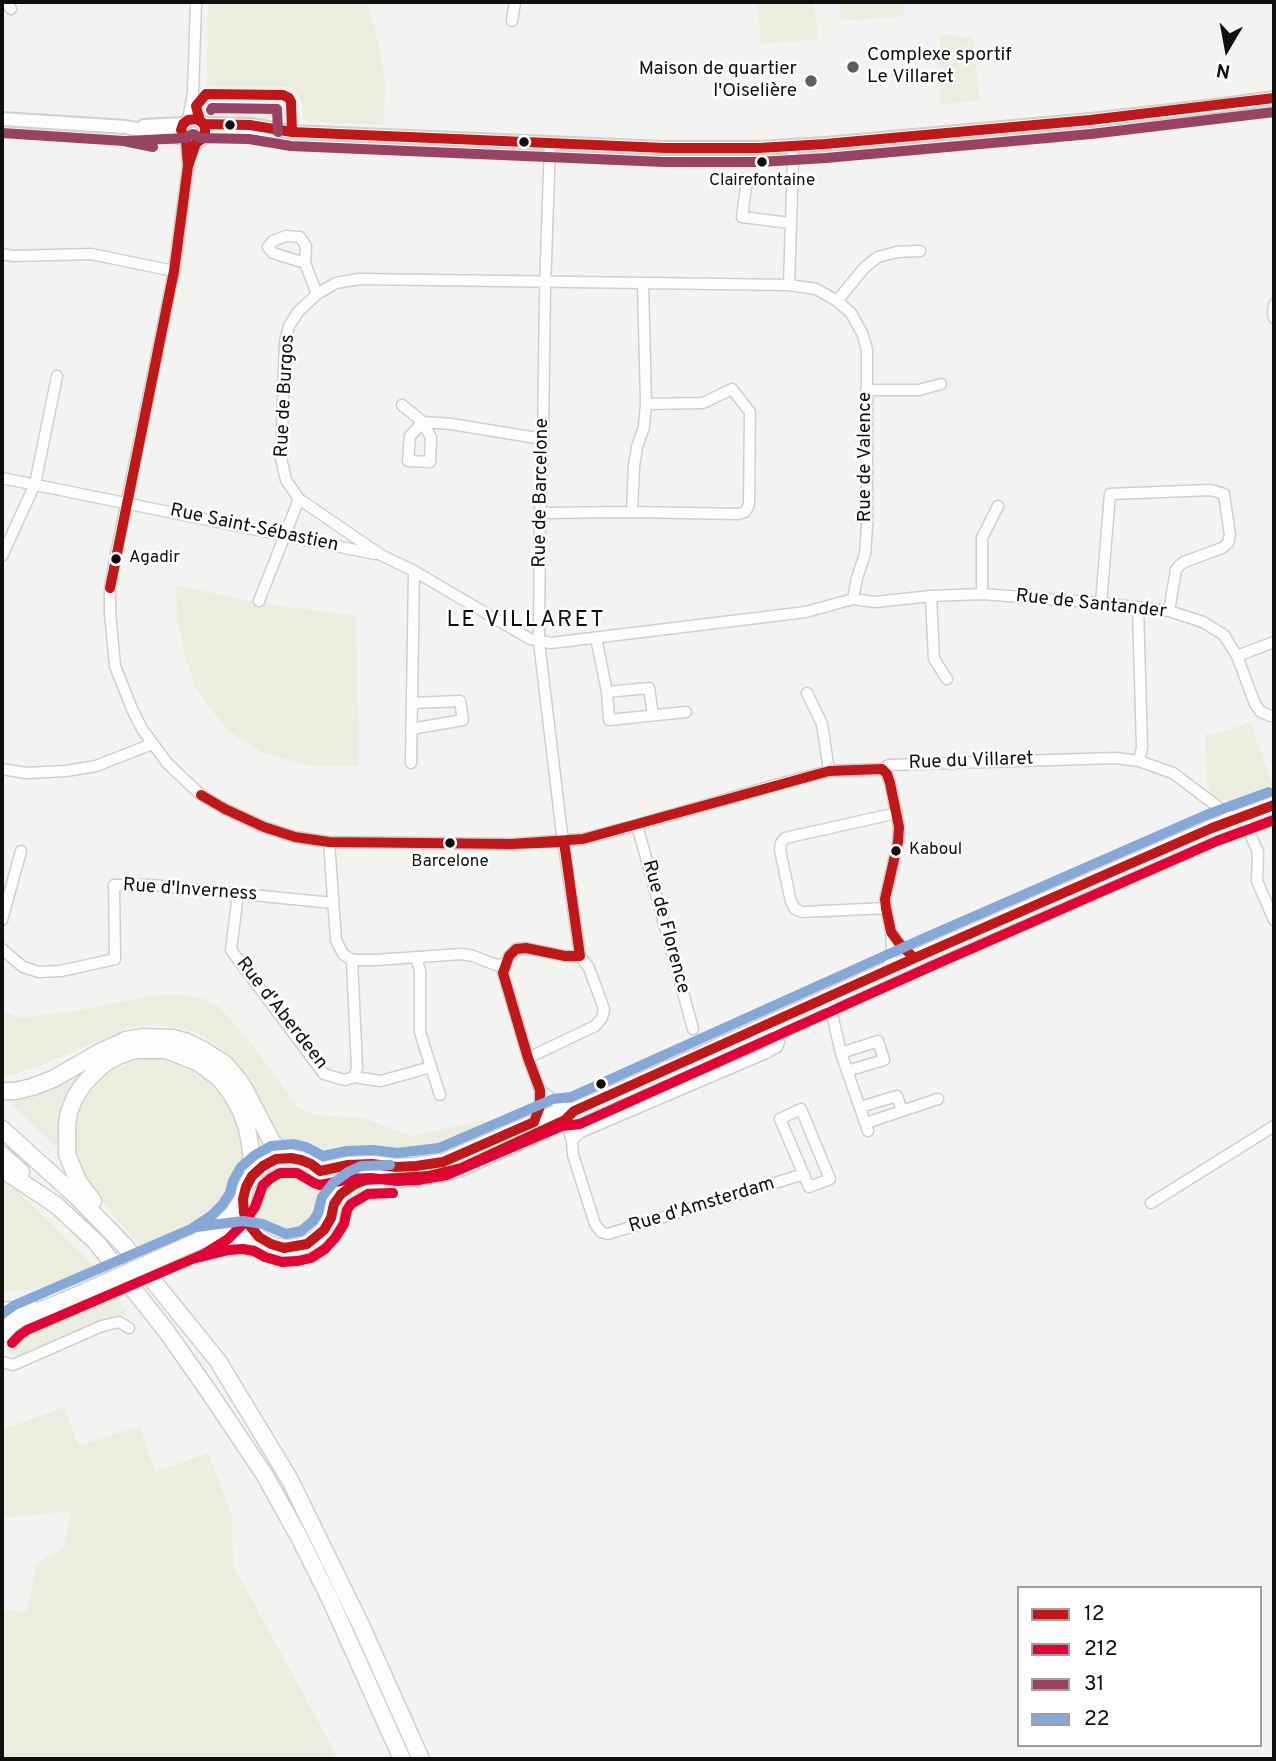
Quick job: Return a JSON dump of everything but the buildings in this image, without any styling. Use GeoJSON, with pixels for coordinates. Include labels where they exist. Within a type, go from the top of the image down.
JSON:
{"type":"FeatureCollection","features":[{"type":"Feature","properties":{"kind":"main road"},"geometry":{"type":"LineString","coordinates":[[320,1171],[348,1165],[416,1166],[443,1161],[471,1151],[559,1112],[571,1111],[914,958],[1274,804]]}},
{"type":"Feature","properties":{"kind":"main road"},"geometry":{"type":"LineString","coordinates":[[2,1091],[32,1087],[53,1079],[100,1052],[126,1041],[143,1037],[173,1038],[205,1051],[237,1077],[272,1142],[291,1158]]}},
{"type":"Feature","properties":{"kind":"main road"},"geometry":{"type":"LineString","coordinates":[[252,1175],[247,1128],[230,1091],[210,1070],[167,1050],[135,1050],[104,1064],[83,1085],[69,1112],[67,1154],[78,1181],[131,1254],[218,1361],[290,1480],[360,1623],[421,1759]]}},
{"type":"Feature","properties":{"kind":"main road"},"geometry":{"type":"LineString","coordinates":[[334,1204],[341,1194],[365,1180],[428,1176],[461,1168],[565,1121],[571,1111]]}},
{"type":"Feature","properties":{"kind":"main road"},"geometry":{"type":"LineString","coordinates":[[2,1129],[76,1196],[131,1254]]}},
{"type":"Feature","properties":{"kind":"main road"},"geometry":{"type":"LineString","coordinates":[[2,1155],[96,1242],[167,1332],[264,1474],[330,1599],[402,1759]]}},
{"type":"Feature","properties":{"kind":"main road"},"geometry":{"type":"LineString","coordinates":[[291,1158],[311,1164],[320,1171],[328,1180],[334,1204],[331,1218],[324,1230],[307,1244],[296,1247],[284,1248],[259,1237],[244,1213],[243,1199],[252,1175],[276,1159],[291,1158]]}},
{"type":"Feature","properties":{"kind":"main road"},"geometry":{"type":"LineString","coordinates":[[2,1169],[56,1205]]}},
{"type":"Feature","properties":{"kind":"main road"},"geometry":{"type":"LineString","coordinates":[[2,1334],[21,1318],[198,1241],[220,1227],[243,1199]]}},
{"type":"Feature","properties":{"kind":"main road"},"geometry":{"type":"LineString","coordinates":[[198,1241],[227,1236],[259,1237]]}},
{"type":"Feature","properties":{"kind":"main road"},"geometry":{"type":"LineString","coordinates":[[2,1310],[17,1311],[64,1301]]}},
{"type":"Feature","properties":{"kind":"street","name":"Rue du Villaret"},"geometry":{"type":"LineString","coordinates":[[196,2],[193,131],[174,271],[110,588],[111,637],[123,689],[152,744],[185,782],[201,795],[264,827],[295,837],[329,842],[564,842],[638,825],[829,771],[882,769],[889,765],[1116,758],[1139,761],[1173,773],[1238,818]]}},
{"type":"Feature","properties":{"kind":"street"},"geometry":{"type":"LineString","coordinates":[[512,22],[515,2]]}},
{"type":"Feature","properties":{"kind":"street"},"geometry":{"type":"LineString","coordinates":[[2,119],[193,131],[250,125],[292,132],[665,148],[792,146],[1090,120],[1274,98]]}},
{"type":"Feature","properties":{"kind":"street","name":"Rue de Barcelone"},"geometry":{"type":"LineString","coordinates":[[528,1058],[595,1026],[604,1009],[589,968],[580,956],[539,642],[550,143]]}},
{"type":"Feature","properties":{"kind":"street"},"geometry":{"type":"LineString","coordinates":[[789,285],[792,146]]}},
{"type":"Feature","properties":{"kind":"street"},"geometry":{"type":"LineString","coordinates":[[746,186],[742,217],[790,223]]}},
{"type":"Feature","properties":{"kind":"street"},"geometry":{"type":"LineString","coordinates":[[837,301],[865,267],[878,257],[897,252],[920,251]]}},
{"type":"Feature","properties":{"kind":"street"},"geometry":{"type":"LineString","coordinates":[[2,254],[91,254],[174,271]]}},
{"type":"Feature","properties":{"kind":"street"},"geometry":{"type":"LineString","coordinates":[[305,262],[317,294]]}},
{"type":"Feature","properties":{"kind":"street","name":"Rue de Burgos"},"geometry":{"type":"LineString","coordinates":[[539,642],[381,555],[299,499],[286,480],[281,458],[285,342],[289,326],[298,312],[317,294],[336,283],[359,279],[545,281]]}},
{"type":"Feature","properties":{"kind":"street","name":"Rue de Valence"},"geometry":{"type":"LineString","coordinates":[[545,281],[789,285],[816,289],[851,313],[862,333],[867,351],[867,526],[865,554],[853,599]]}},
{"type":"Feature","properties":{"kind":"street"},"geometry":{"type":"LineString","coordinates":[[632,512],[634,466],[644,427],[646,404],[643,283]]}},
{"type":"Feature","properties":{"kind":"street"},"geometry":{"type":"LineString","coordinates":[[1274,305],[1274,318]]}},
{"type":"Feature","properties":{"kind":"street"},"geometry":{"type":"LineString","coordinates":[[2,556],[35,484],[57,376]]}},
{"type":"Feature","properties":{"kind":"street"},"geometry":{"type":"LineString","coordinates":[[866,390],[919,390],[940,383]]}},
{"type":"Feature","properties":{"kind":"street"},"geometry":{"type":"LineString","coordinates":[[540,513],[745,512],[749,505],[750,412],[732,388],[703,403],[646,404]]}},
{"type":"Feature","properties":{"kind":"street"},"geometry":{"type":"LineString","coordinates":[[402,405],[423,422],[543,439]]}},
{"type":"Feature","properties":{"kind":"street","name":"Rue Saint-Sébastien"},"geometry":{"type":"LineString","coordinates":[[2,478],[381,555]]}},
{"type":"Feature","properties":{"kind":"street"},"geometry":{"type":"LineString","coordinates":[[1101,603],[1110,494],[1211,490],[1224,494],[1230,535],[1228,543],[1179,566],[1169,611]]}},
{"type":"Feature","properties":{"kind":"street"},"geometry":{"type":"LineString","coordinates":[[259,601],[299,499]]}},
{"type":"Feature","properties":{"kind":"street"},"geometry":{"type":"LineString","coordinates":[[982,594],[982,538],[998,506]]}},
{"type":"Feature","properties":{"kind":"street"},"geometry":{"type":"LineString","coordinates":[[411,763],[414,571]]}},
{"type":"Feature","properties":{"kind":"street","name":"Rue de Santander"},"geometry":{"type":"LineString","coordinates":[[853,599],[875,602],[982,594],[1169,611],[1203,622],[1224,635],[1237,656],[1255,704],[1261,712],[1274,715]]}},
{"type":"Feature","properties":{"kind":"street"},"geometry":{"type":"LineString","coordinates":[[931,596],[934,659],[947,679]]}},
{"type":"Feature","properties":{"kind":"street"},"geometry":{"type":"LineString","coordinates":[[539,642],[596,638],[806,612],[853,599]]}},
{"type":"Feature","properties":{"kind":"street"},"geometry":{"type":"LineString","coordinates":[[1138,607],[1142,748],[1139,761]]}},
{"type":"Feature","properties":{"kind":"street"},"geometry":{"type":"LineString","coordinates":[[596,638],[607,692],[609,720],[686,712]]}},
{"type":"Feature","properties":{"kind":"street"},"geometry":{"type":"LineString","coordinates":[[1237,656],[1274,642]]}},
{"type":"Feature","properties":{"kind":"street"},"geometry":{"type":"LineString","coordinates":[[607,692],[649,688],[653,715]]}},
{"type":"Feature","properties":{"kind":"street"},"geometry":{"type":"LineString","coordinates":[[807,693],[822,723],[829,771]]}},
{"type":"Feature","properties":{"kind":"street"},"geometry":{"type":"LineString","coordinates":[[411,729],[463,720],[460,701],[412,703]]}},
{"type":"Feature","properties":{"kind":"street"},"geometry":{"type":"LineString","coordinates":[[2,769],[26,773],[96,766],[152,744]]}},
{"type":"Feature","properties":{"kind":"street"},"geometry":{"type":"LineString","coordinates":[[882,769],[890,783],[899,827],[886,898],[892,947],[889,970]]}},
{"type":"Feature","properties":{"kind":"street"},"geometry":{"type":"LineString","coordinates":[[886,908],[803,912],[795,909],[779,850],[785,838],[897,813]]}},
{"type":"Feature","properties":{"kind":"street"},"geometry":{"type":"LineString","coordinates":[[1238,818],[1258,852],[1257,881],[1274,920]]}},
{"type":"Feature","properties":{"kind":"street","name":"Rue de Florence"},"geometry":{"type":"LineString","coordinates":[[638,825],[693,1029]]}},
{"type":"Feature","properties":{"kind":"street"},"geometry":{"type":"LineString","coordinates":[[329,842],[336,940],[343,954],[352,960],[462,954],[496,965],[505,964]]}},
{"type":"Feature","properties":{"kind":"street"},"geometry":{"type":"LineString","coordinates":[[2,920],[21,851]]}},
{"type":"Feature","properties":{"kind":"street","name":"Rue d'Inverness"},"geometry":{"type":"LineString","coordinates":[[2,949],[23,967],[39,972],[61,971],[115,959],[114,885],[152,885],[333,903]]}},
{"type":"Feature","properties":{"kind":"street","name":"Rue d'Aberdeen"},"geometry":{"type":"LineString","coordinates":[[238,894],[231,950],[324,1074],[345,1080],[354,1077],[357,1069],[352,960]]}},
{"type":"Feature","properties":{"kind":"street"},"geometry":{"type":"LineString","coordinates":[[891,932],[914,958]]}},
{"type":"Feature","properties":{"kind":"street"},"geometry":{"type":"LineString","coordinates":[[534,1122],[540,1106],[540,1090],[503,973],[505,964],[516,950],[526,948],[565,956],[580,956]]}},
{"type":"Feature","properties":{"kind":"street"},"geometry":{"type":"LineString","coordinates":[[416,957],[419,971],[420,1032],[439,1095]]}},
{"type":"Feature","properties":{"kind":"street"},"geometry":{"type":"LineString","coordinates":[[828,997],[841,1053],[867,1127],[938,1099]]}},
{"type":"Feature","properties":{"kind":"street"},"geometry":{"type":"LineString","coordinates":[[572,1140],[581,1132],[777,1047],[778,1035],[773,1022]]}},
{"type":"Feature","properties":{"kind":"street"},"geometry":{"type":"LineString","coordinates":[[841,1053],[878,1041],[884,1060],[847,1072]]}},
{"type":"Feature","properties":{"kind":"street"},"geometry":{"type":"LineString","coordinates":[[354,1077],[381,1081],[430,1067]]}},
{"type":"Feature","properties":{"kind":"street"},"geometry":{"type":"LineString","coordinates":[[540,1090],[571,1111]]}},
{"type":"Feature","properties":{"kind":"street"},"geometry":{"type":"LineString","coordinates":[[860,1107],[897,1096],[902,1111]]}},
{"type":"Feature","properties":{"kind":"street","name":"Rue d'Amsterdam"},"geometry":{"type":"LineString","coordinates":[[801,1109],[830,1179],[809,1187],[804,1174],[780,1119],[801,1109]]}},
{"type":"Feature","properties":{"kind":"street","name":"Rue d'Amsterdam"},"geometry":{"type":"LineString","coordinates":[[571,1111],[569,1130],[573,1155],[595,1224],[601,1232],[608,1234],[804,1174]]}},
{"type":"Feature","properties":{"kind":"street"},"geometry":{"type":"LineString","coordinates":[[1151,1203],[1274,1126]]}},
{"type":"Feature","properties":{"kind":"street"},"geometry":{"type":"LineString","coordinates":[[2,1362],[13,1365],[102,1326],[119,1322],[129,1328]]}},
{"type":"Feature","properties":{"kind":"shaded area"},"geometry":{"type":"Polygon","coordinates":[[[210,2],[367,2],[380,48],[385,85],[384,125],[307,122],[303,119],[302,103],[297,93],[287,87],[207,86],[210,2]]]}},
{"type":"Feature","properties":{"kind":"shaded area"},"geometry":{"type":"Polygon","coordinates":[[[757,2],[814,2],[818,39],[761,44],[757,2]]]}},
{"type":"Feature","properties":{"kind":"shaded area"},"geometry":{"type":"Polygon","coordinates":[[[840,2],[903,2],[905,16],[841,21],[840,2]]]}},
{"type":"Feature","properties":{"kind":"shaded area"},"geometry":{"type":"Polygon","coordinates":[[[940,34],[973,38],[980,100],[940,105],[940,34]]]}},
{"type":"Feature","properties":{"kind":"shaded area"},"geometry":{"type":"Polygon","coordinates":[[[210,105],[284,105],[285,108],[277,116],[248,121],[213,119],[208,115],[207,108],[210,105]]]}},
{"type":"Feature","properties":{"kind":"shaded area"},"geometry":{"type":"Polygon","coordinates":[[[176,585],[259,603],[356,616],[359,766],[309,766],[261,752],[225,727],[195,686],[185,657],[177,618],[176,585]]]}},
{"type":"Feature","properties":{"kind":"shaded area"},"geometry":{"type":"Polygon","coordinates":[[[1250,722],[1273,786],[1228,803],[1212,794],[1207,783],[1205,734],[1214,735],[1250,722]]]}},
{"type":"Feature","properties":{"kind":"shaded area"},"geometry":{"type":"Polygon","coordinates":[[[176,994],[205,999],[219,1007],[247,1038],[299,1108],[315,1115],[363,1118],[411,1136],[484,1120],[489,1133],[449,1150],[419,1156],[350,1152],[340,1156],[326,1156],[303,1150],[280,1136],[238,1064],[214,1042],[189,1030],[155,1024],[127,1028],[42,1065],[11,1075],[2,1075],[2,1011],[21,1018],[176,994]]]}},
{"type":"Feature","properties":{"kind":"shaded area"},"geometry":{"type":"Polygon","coordinates":[[[152,1056],[180,1060],[221,1085],[233,1111],[244,1161],[233,1183],[228,1202],[213,1217],[143,1249],[88,1182],[75,1149],[75,1119],[84,1101],[102,1077],[131,1062],[152,1056]]]}},
{"type":"Feature","properties":{"kind":"shaded area"},"geometry":{"type":"Polygon","coordinates":[[[77,1070],[82,1075],[61,1120],[59,1150],[5,1098],[24,1097],[41,1091],[77,1070]]]}},
{"type":"Feature","properties":{"kind":"shaded area"},"geometry":{"type":"Polygon","coordinates":[[[288,1168],[313,1178],[323,1203],[313,1228],[288,1238],[263,1228],[253,1203],[263,1178],[288,1168]]]}},
{"type":"Feature","properties":{"kind":"shaded area"},"geometry":{"type":"Polygon","coordinates":[[[2,1176],[95,1267],[58,1283],[28,1290],[2,1291],[2,1176]]]}},
{"type":"Feature","properties":{"kind":"shaded area"},"geometry":{"type":"Polygon","coordinates":[[[115,1296],[127,1312],[29,1354],[18,1356],[7,1351],[11,1341],[115,1296]]]}},
{"type":"Feature","properties":{"kind":"shaded area"},"geometry":{"type":"Polygon","coordinates":[[[64,1407],[79,1446],[140,1426],[155,1472],[208,1453],[232,1515],[233,1565],[336,1754],[329,1759],[2,1759],[2,1609],[27,1612],[36,1563],[64,1548],[71,1511],[2,1518],[2,1430],[64,1407]]]}},
{"type":"Feature","properties":{"kind":"transit line","name":"12"},"geometry":{"type":"LineString","coordinates":[[206,94],[283,95],[291,102],[292,132],[250,125],[203,124],[196,106],[206,94]]}},
{"type":"Feature","properties":{"kind":"transit line","name":"12"},"geometry":{"type":"LineString","coordinates":[[292,132],[665,148],[759,148],[1090,120],[1274,98]]}},
{"type":"Feature","properties":{"kind":"transit line","name":"31"},"geometry":{"type":"LineString","coordinates":[[211,110],[277,109],[278,132]]}},
{"type":"Feature","properties":{"kind":"transit line","name":"31"},"geometry":{"type":"LineString","coordinates":[[127,141],[185,138],[193,134],[201,138],[249,139],[291,146],[664,162],[759,162],[1091,134],[1274,112]]}},
{"type":"Feature","properties":{"kind":"transit line","name":"12"},"geometry":{"type":"LineString","coordinates":[[196,119],[202,122],[205,133],[196,143],[188,166],[186,141],[181,130],[188,120],[196,119]]}},
{"type":"Feature","properties":{"kind":"transit line","name":"31"},"geometry":{"type":"LineString","coordinates":[[2,133],[124,141],[153,147]]}},
{"type":"Feature","properties":{"kind":"transit line","name":"12"},"geometry":{"type":"LineString","coordinates":[[174,271],[188,166]]}},
{"type":"Feature","properties":{"kind":"transit line","name":"12"},"geometry":{"type":"LineString","coordinates":[[174,271],[188,166]]}},
{"type":"Feature","properties":{"kind":"transit line","name":"12"},"geometry":{"type":"LineString","coordinates":[[110,588],[174,271]]}},
{"type":"Feature","properties":{"kind":"transit line","name":"12"},"geometry":{"type":"LineString","coordinates":[[110,588],[174,271]]}},
{"type":"Feature","properties":{"kind":"transit line","name":"12"},"geometry":{"type":"LineString","coordinates":[[511,844],[583,839],[829,771],[882,769],[890,783],[899,827],[885,899],[886,908],[891,932],[914,958]]}},
{"type":"Feature","properties":{"kind":"transit line","name":"22"},"geometry":{"type":"LineString","coordinates":[[2,1314],[15,1305],[191,1229],[222,1205],[241,1167],[271,1146],[294,1144],[323,1156],[347,1151],[397,1153],[439,1148],[553,1099],[571,1097],[1206,815],[1269,792]]}},
{"type":"Feature","properties":{"kind":"transit line","name":"12"},"geometry":{"type":"LineString","coordinates":[[201,795],[264,827],[295,837],[329,842]]}},
{"type":"Feature","properties":{"kind":"transit line","name":"12"},"geometry":{"type":"LineString","coordinates":[[564,842],[580,956],[516,949],[509,956],[503,973],[540,1090],[540,1106],[534,1122],[443,1162],[416,1166],[348,1165],[320,1171],[301,1160],[276,1159],[252,1176],[243,1199],[244,1213],[259,1237],[284,1248],[307,1244],[324,1230],[341,1194],[355,1184],[365,1180],[428,1176],[461,1168],[565,1120],[574,1111],[926,953],[1212,828],[1274,805]]}},
{"type":"Feature","properties":{"kind":"transit line","name":"212"},"geometry":{"type":"LineString","coordinates":[[12,1343],[27,1330],[204,1254],[228,1239],[255,1207],[263,1185],[280,1173],[297,1173],[320,1185],[350,1179],[397,1181],[447,1175],[562,1126],[580,1124],[1217,841],[1274,820]]}},
{"type":"Feature","properties":{"kind":"transit line","name":"12"},"geometry":{"type":"LineString","coordinates":[[329,842],[511,844]]}},
{"type":"Feature","properties":{"kind":"transit line","name":"12"},"geometry":{"type":"LineString","coordinates":[[329,842],[511,844]]}},
{"type":"Feature","properties":{"kind":"transit line","name":"12"},"geometry":{"type":"LineString","coordinates":[[511,844],[564,842]]}},
{"type":"Feature","properties":{"kind":"transit line","name":"22"},"geometry":{"type":"LineString","coordinates":[[196,1227],[243,1221],[263,1224],[286,1234],[301,1231],[313,1221],[322,1197],[333,1183],[361,1166],[390,1165]]}},
{"type":"Feature","properties":{"kind":"transit line","name":"212"},"geometry":{"type":"LineString","coordinates":[[196,1258],[243,1249],[282,1262],[311,1258],[335,1238],[344,1224],[351,1204],[368,1194],[393,1193]]}},
{"type":"Feature","properties":{"kind":"place","name":"Complexe sportif Le Villaret"},"geometry":{"type":"Point","coordinates":[853,67]}},
{"type":"Feature","properties":{"kind":"place","name":"Maison de quartier l'Oiselière"},"geometry":{"type":"Point","coordinates":[811,81]}},
{"type":"Feature","properties":{"kind":"place","name":"Clairefontaine"},"geometry":{"type":"Point","coordinates":[762,162]}},
{"type":"Feature","properties":{"kind":"place","name":"Agadir"},"geometry":{"type":"Point","coordinates":[116,559]}},
{"type":"Feature","properties":{"kind":"place","name":"Barcelone"},"geometry":{"type":"Point","coordinates":[450,843]}},
{"type":"Feature","properties":{"kind":"place","name":"Kaboul"},"geometry":{"type":"Point","coordinates":[896,851]}},
{"type":"Feature","properties":{"kind":"district","name":"LE VILLARET"},"geometry":{"type":"Point","coordinates":[526,621]}}]}
